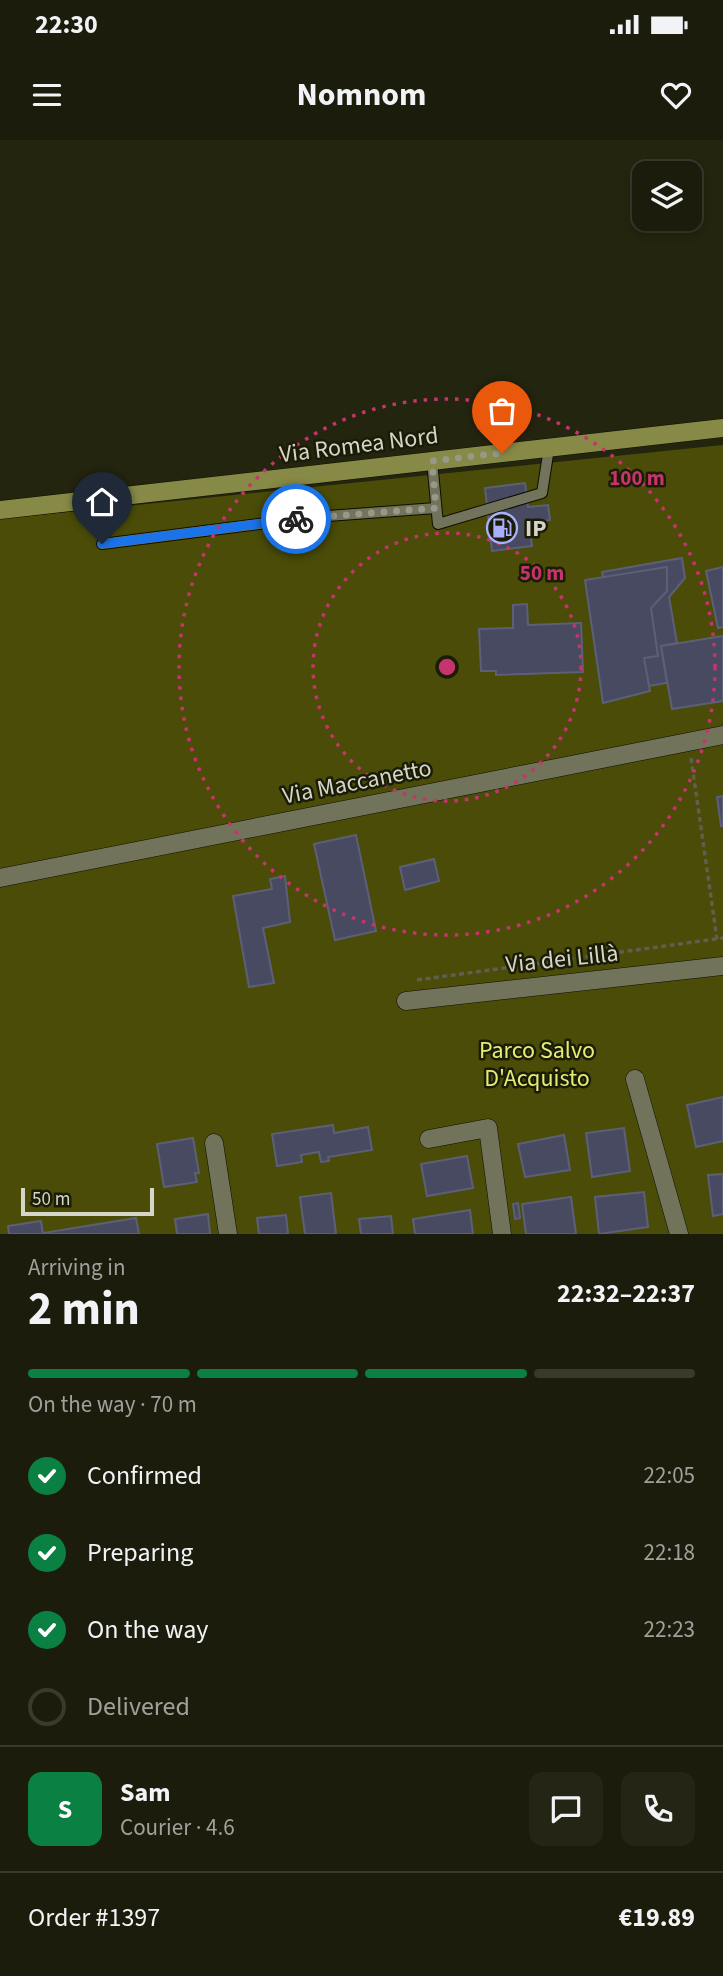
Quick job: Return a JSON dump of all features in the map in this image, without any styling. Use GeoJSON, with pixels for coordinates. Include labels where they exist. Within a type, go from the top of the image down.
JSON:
{"type":"FeatureCollection","features":[{"type":"Feature","properties":{"kind":"main road","name":"Via Romea Nord"},"geometry":{"type":"LineString","coordinates":[[0,510],[723,428]]}},
{"type":"Feature","properties":{"kind":"street","name":"Via Maccanetto"},"geometry":{"type":"LineString","coordinates":[[0,878],[723,735]]}},
{"type":"Feature","properties":{"kind":"street","name":"Via dei Lillà"},"geometry":{"type":"LineString","coordinates":[[406,1000],[723,966]]}},
{"type":"Feature","properties":{"kind":"street"},"geometry":{"type":"LineString","coordinates":[[635,1079],[679,1234]]}},
{"type":"Feature","properties":{"kind":"street"},"geometry":{"type":"LineString","coordinates":[[429,1139],[488,1128],[502,1234]]}},
{"type":"Feature","properties":{"kind":"street"},"geometry":{"type":"LineString","coordinates":[[214,1143],[228,1234]]}},
{"type":"Feature","properties":{"kind":"lane"},"geometry":{"type":"LineString","coordinates":[[432,461],[438,524],[542,493],[549,447]]}},
{"type":"Feature","properties":{"kind":"lane"},"geometry":{"type":"LineString","coordinates":[[102,544],[314,517],[436,508]]}},
{"type":"Feature","properties":{"kind":"path"},"geometry":{"type":"LineString","coordinates":[[691,758],[717,939]]}},
{"type":"Feature","properties":{"kind":"path"},"geometry":{"type":"LineString","coordinates":[[411,981],[723,938]]}},
{"type":"Feature","properties":{"kind":"green space","name":"Parco Salvo D'Acquisto"},"geometry":{"type":"Polygon","coordinates":[[[723,445],[723,1234],[0,1234],[0,519],[723,445]]]}},
{"type":"Feature","properties":{"kind":"building"},"geometry":{"type":"Polygon","coordinates":[[[525,483],[528,507],[548,505],[550,520],[529,523],[532,546],[492,551],[485,488],[525,483]]]}},
{"type":"Feature","properties":{"kind":"building"},"geometry":{"type":"Polygon","coordinates":[[[682,558],[685,578],[669,597],[677,643],[661,646],[667,683],[623,690],[602,572],[682,558]],[[634,597],[620,600],[623,618],[638,615],[634,597]]]}},
{"type":"Feature","properties":{"kind":"building"},"geometry":{"type":"Polygon","coordinates":[[[667,567],[667,591],[651,608],[658,656],[644,658],[650,691],[603,703],[585,580],[667,567]]]}},
{"type":"Feature","properties":{"kind":"building"},"geometry":{"type":"Polygon","coordinates":[[[723,567],[723,627],[718,628],[706,571],[723,567]]]}},
{"type":"Feature","properties":{"kind":"building"},"geometry":{"type":"Polygon","coordinates":[[[527,604],[528,625],[581,623],[583,672],[496,675],[496,671],[481,671],[479,629],[513,628],[513,605],[527,604]]]}},
{"type":"Feature","properties":{"kind":"building"},"geometry":{"type":"Polygon","coordinates":[[[723,636],[723,701],[672,709],[661,646],[723,636]]]}},
{"type":"Feature","properties":{"kind":"building"},"geometry":{"type":"Polygon","coordinates":[[[723,796],[723,826],[721,826],[717,797],[723,796]]]}},
{"type":"Feature","properties":{"kind":"building"},"geometry":{"type":"Polygon","coordinates":[[[356,835],[376,931],[335,940],[314,844],[356,835]]]}},
{"type":"Feature","properties":{"kind":"building"},"geometry":{"type":"Polygon","coordinates":[[[434,859],[439,881],[405,890],[400,867],[434,859]]]}},
{"type":"Feature","properties":{"kind":"building"},"geometry":{"type":"Polygon","coordinates":[[[285,876],[290,922],[263,928],[274,983],[249,987],[233,896],[272,889],[270,879],[285,876]]]}},
{"type":"Feature","properties":{"kind":"building"},"geometry":{"type":"Polygon","coordinates":[[[723,1097],[723,1141],[696,1147],[687,1105],[723,1097]]]}},
{"type":"Feature","properties":{"kind":"building"},"geometry":{"type":"Polygon","coordinates":[[[333,1125],[334,1133],[368,1127],[372,1150],[328,1157],[329,1161],[321,1162],[319,1152],[301,1155],[302,1162],[277,1166],[272,1134],[333,1125]]]}},
{"type":"Feature","properties":{"kind":"building"},"geometry":{"type":"Polygon","coordinates":[[[624,1128],[630,1171],[592,1177],[586,1133],[624,1128]]]}},
{"type":"Feature","properties":{"kind":"building"},"geometry":{"type":"Polygon","coordinates":[[[564,1135],[570,1170],[525,1177],[518,1144],[564,1135]]]}},
{"type":"Feature","properties":{"kind":"building"},"geometry":{"type":"Polygon","coordinates":[[[193,1138],[199,1173],[195,1173],[197,1182],[164,1187],[157,1144],[193,1138]]]}},
{"type":"Feature","properties":{"kind":"building"},"geometry":{"type":"Polygon","coordinates":[[[467,1156],[473,1188],[427,1196],[421,1164],[467,1156]]]}},
{"type":"Feature","properties":{"kind":"building"},"geometry":{"type":"Polygon","coordinates":[[[723,1174],[723,1214],[713,1216],[708,1175],[723,1174]]]}},
{"type":"Feature","properties":{"kind":"building"},"geometry":{"type":"Polygon","coordinates":[[[644,1192],[648,1227],[599,1234],[595,1197],[644,1192]]]}},
{"type":"Feature","properties":{"kind":"building"},"geometry":{"type":"Polygon","coordinates":[[[331,1193],[336,1234],[305,1234],[300,1197],[331,1193]]]}},
{"type":"Feature","properties":{"kind":"building"},"geometry":{"type":"Polygon","coordinates":[[[571,1197],[576,1234],[526,1234],[522,1204],[571,1197]]]}},
{"type":"Feature","properties":{"kind":"building"},"geometry":{"type":"Polygon","coordinates":[[[518,1203],[520,1218],[515,1219],[513,1204],[518,1203]]]}},
{"type":"Feature","properties":{"kind":"building"},"geometry":{"type":"Polygon","coordinates":[[[470,1210],[473,1234],[415,1234],[413,1219],[470,1210]]]}},
{"type":"Feature","properties":{"kind":"building"},"geometry":{"type":"Polygon","coordinates":[[[208,1214],[210,1234],[177,1234],[175,1219],[208,1214]]]}},
{"type":"Feature","properties":{"kind":"building"},"geometry":{"type":"Polygon","coordinates":[[[286,1215],[288,1234],[259,1234],[257,1218],[286,1215]]]}},
{"type":"Feature","properties":{"kind":"building"},"geometry":{"type":"Polygon","coordinates":[[[391,1216],[393,1234],[361,1234],[359,1219],[391,1216]]]}},
{"type":"Feature","properties":{"kind":"building"},"geometry":{"type":"Polygon","coordinates":[[[136,1218],[139,1234],[43,1234],[43,1233],[136,1218]]]}},
{"type":"Feature","properties":{"kind":"building"},"geometry":{"type":"Polygon","coordinates":[[[41,1221],[43,1234],[9,1234],[8,1226],[41,1221]]]}},
{"type":"Feature","properties":{"kind":"way so far"},"geometry":{"type":"LineString","coordinates":[[296,519],[436,508],[432,461],[502,453]]}},
{"type":"Feature","properties":{"kind":"place","name":"IP"},"geometry":{"type":"Point","coordinates":[502,528]}},
{"type":"Feature","properties":{"kind":"route"},"geometry":{"type":"LineString","coordinates":[[102,544],[296,519]]}}]}
